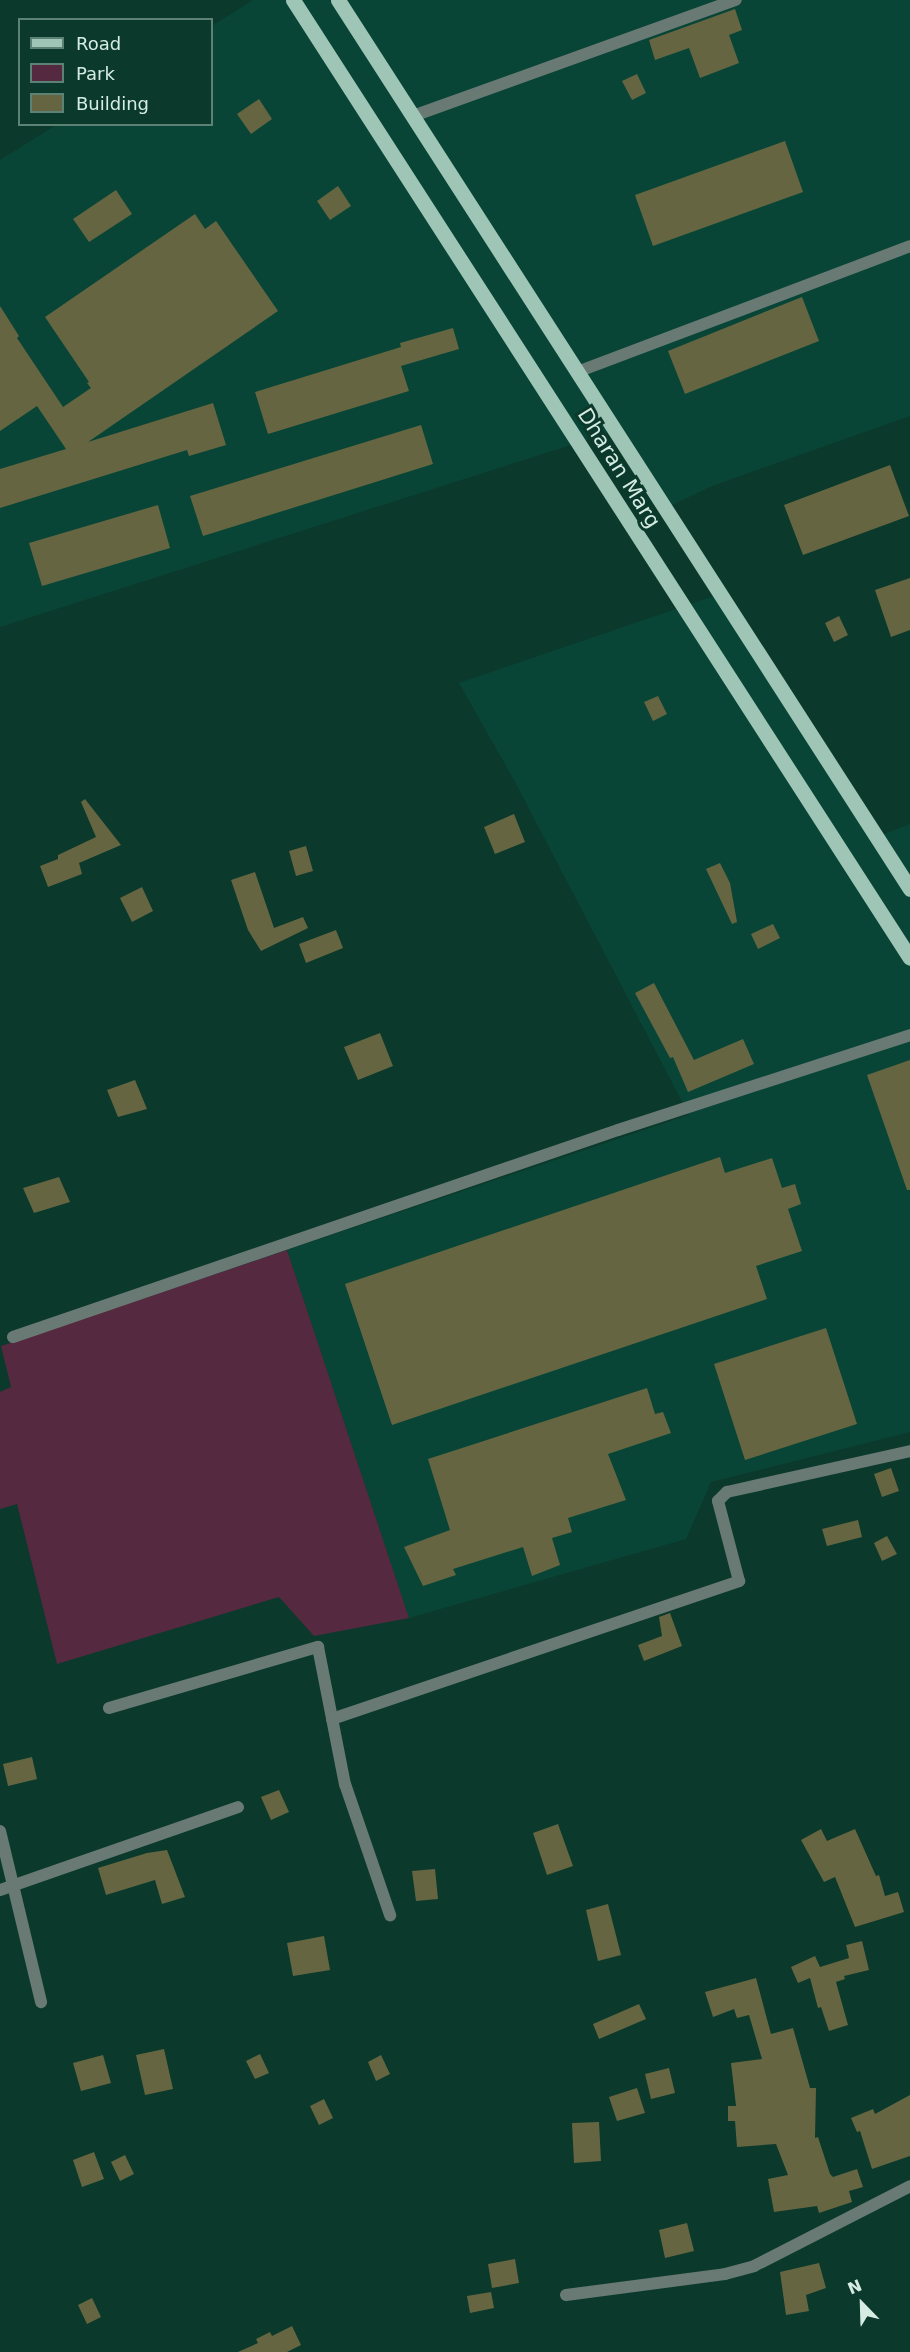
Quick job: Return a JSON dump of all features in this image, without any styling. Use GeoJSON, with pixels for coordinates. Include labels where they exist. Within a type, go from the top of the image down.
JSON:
{"type":"FeatureCollection","features":[{"type":"Feature","properties":{"kind":"main road","name":"Dharan Marg"},"geometry":{"type":"LineString","coordinates":[[293,0],[910,958]]}},
{"type":"Feature","properties":{"kind":"main road","name":"Dharan Marg"},"geometry":{"type":"LineString","coordinates":[[342,1],[412,116],[910,889]]}},
{"type":"Feature","properties":{"kind":"street"},"geometry":{"type":"LineString","coordinates":[[412,116],[736,0]]}},
{"type":"Feature","properties":{"kind":"street"},"geometry":{"type":"LineString","coordinates":[[577,372],[910,246]]}},
{"type":"Feature","properties":{"kind":"street"},"geometry":{"type":"LineString","coordinates":[[13,1337],[618,1130],[910,1035]]}},
{"type":"Feature","properties":{"kind":"street"},"geometry":{"type":"LineString","coordinates":[[332,1719],[739,1581],[718,1501],[727,1492],[910,1451]]}},
{"type":"Feature","properties":{"kind":"street"},"geometry":{"type":"LineString","coordinates":[[109,1708],[318,1647],[345,1784],[390,1915]]}},
{"type":"Feature","properties":{"kind":"street"},"geometry":{"type":"LineString","coordinates":[[0,1890],[238,1807]]}},
{"type":"Feature","properties":{"kind":"street"},"geometry":{"type":"LineString","coordinates":[[0,1831],[41,2002]]}},
{"type":"Feature","properties":{"kind":"street"},"geometry":{"type":"LineString","coordinates":[[566,2295],[725,2274],[754,2266],[910,2186]]}},
{"type":"Feature","properties":{"kind":"shaded area"},"geometry":{"type":"Polygon","coordinates":[[[253,0],[910,0],[910,416],[712,486],[664,509],[615,431],[0,627],[0,160],[54,126],[213,126],[213,25],[253,0]]]}},
{"type":"Feature","properties":{"kind":"shaded area"},"geometry":{"type":"Polygon","coordinates":[[[720,594],[877,837],[910,824],[910,1432],[711,1482],[686,1539],[409,1618],[287,1250],[689,1115],[514,780],[459,683],[720,594]]]}},
{"type":"Feature","properties":{"kind":"green space"},"geometry":{"type":"Polygon","coordinates":[[[287,1250],[409,1618],[314,1636],[279,1597],[57,1664],[17,1504],[0,1509],[0,1392],[11,1387],[1,1346],[287,1250]]]}},
{"type":"Feature","properties":{"kind":"building"},"geometry":{"type":"Polygon","coordinates":[[[735,9],[742,30],[729,35],[739,63],[700,78],[689,48],[655,60],[649,40],[735,9]]]}},
{"type":"Feature","properties":{"kind":"building"},"geometry":{"type":"Polygon","coordinates":[[[637,74],[646,93],[632,100],[622,81],[637,74]]]}},
{"type":"Feature","properties":{"kind":"building"},"geometry":{"type":"Polygon","coordinates":[[[259,99],[272,119],[251,134],[237,114],[259,99]]]}},
{"type":"Feature","properties":{"kind":"building"},"geometry":{"type":"Polygon","coordinates":[[[785,141],[803,192],[653,246],[635,195],[785,141]]]}},
{"type":"Feature","properties":{"kind":"building"},"geometry":{"type":"Polygon","coordinates":[[[338,186],[351,206],[330,220],[317,201],[338,186]]]}},
{"type":"Feature","properties":{"kind":"building"},"geometry":{"type":"Polygon","coordinates":[[[116,190],[132,214],[89,242],[73,219],[116,190]]]}},
{"type":"Feature","properties":{"kind":"building"},"geometry":{"type":"Polygon","coordinates":[[[195,214],[205,229],[216,221],[278,311],[88,442],[213,403],[226,445],[189,456],[187,450],[0,508],[0,469],[66,449],[37,406],[0,431],[0,306],[19,336],[17,338],[63,407],[91,388],[45,317],[195,214]]]}},
{"type":"Feature","properties":{"kind":"building"},"geometry":{"type":"Polygon","coordinates":[[[802,297],[819,341],[685,394],[668,351],[802,297]]]}},
{"type":"Feature","properties":{"kind":"building"},"geometry":{"type":"Polygon","coordinates":[[[453,328],[459,349],[401,366],[409,391],[268,434],[255,392],[401,347],[400,343],[453,328]]]}},
{"type":"Feature","properties":{"kind":"building"},"geometry":{"type":"Polygon","coordinates":[[[421,425],[433,464],[203,536],[190,496],[421,425]]]}},
{"type":"Feature","properties":{"kind":"building"},"geometry":{"type":"Polygon","coordinates":[[[890,465],[909,516],[803,555],[784,505],[890,465]]]}},
{"type":"Feature","properties":{"kind":"building"},"geometry":{"type":"Polygon","coordinates":[[[158,505],[170,548],[42,586],[29,543],[158,505]]]}},
{"type":"Feature","properties":{"kind":"building"},"geometry":{"type":"Polygon","coordinates":[[[910,578],[910,630],[891,637],[875,590],[910,578]]]}},
{"type":"Feature","properties":{"kind":"building"},"geometry":{"type":"Polygon","coordinates":[[[839,616],[848,635],[834,642],[825,623],[839,616]]]}},
{"type":"Feature","properties":{"kind":"building"},"geometry":{"type":"Polygon","coordinates":[[[658,696],[667,714],[653,721],[644,702],[658,696]]]}},
{"type":"Feature","properties":{"kind":"building"},"geometry":{"type":"Polygon","coordinates":[[[85,799],[121,845],[79,863],[82,874],[48,887],[40,866],[58,859],[58,855],[96,837],[81,802],[85,799]]]}},
{"type":"Feature","properties":{"kind":"building"},"geometry":{"type":"Polygon","coordinates":[[[514,814],[525,842],[495,854],[484,827],[514,814]]]}},
{"type":"Feature","properties":{"kind":"building"},"geometry":{"type":"Polygon","coordinates":[[[306,846],[313,871],[296,876],[289,851],[306,846]]]}},
{"type":"Feature","properties":{"kind":"building"},"geometry":{"type":"Polygon","coordinates":[[[720,863],[730,883],[737,922],[732,924],[706,869],[720,863]]]}},
{"type":"Feature","properties":{"kind":"building"},"geometry":{"type":"Polygon","coordinates":[[[255,872],[274,928],[303,917],[308,928],[261,951],[248,930],[231,880],[255,872]]]}},
{"type":"Feature","properties":{"kind":"building"},"geometry":{"type":"Polygon","coordinates":[[[142,887],[153,911],[132,922],[120,898],[142,887]]]}},
{"type":"Feature","properties":{"kind":"building"},"geometry":{"type":"Polygon","coordinates":[[[773,924],[780,938],[758,949],[751,934],[773,924]]]}},
{"type":"Feature","properties":{"kind":"building"},"geometry":{"type":"Polygon","coordinates":[[[336,930],[343,948],[306,963],[299,944],[336,930]]]}},
{"type":"Feature","properties":{"kind":"building"},"geometry":{"type":"Polygon","coordinates":[[[654,983],[694,1060],[743,1039],[754,1064],[688,1092],[673,1057],[670,1058],[635,993],[654,983]]]}},
{"type":"Feature","properties":{"kind":"building"},"geometry":{"type":"Polygon","coordinates":[[[380,1033],[393,1066],[358,1080],[344,1047],[380,1033]]]}},
{"type":"Feature","properties":{"kind":"building"},"geometry":{"type":"Polygon","coordinates":[[[910,1060],[910,1190],[907,1190],[867,1075],[910,1060]]]}},
{"type":"Feature","properties":{"kind":"building"},"geometry":{"type":"Polygon","coordinates":[[[135,1080],[147,1109],[118,1117],[107,1090],[135,1080]]]}},
{"type":"Feature","properties":{"kind":"building"},"geometry":{"type":"Polygon","coordinates":[[[720,1157],[725,1173],[772,1158],[782,1188],[795,1184],[801,1204],[788,1209],[802,1251],[756,1266],[767,1299],[392,1425],[345,1284],[720,1157]]]}},
{"type":"Feature","properties":{"kind":"building"},"geometry":{"type":"Polygon","coordinates":[[[59,1177],[70,1202],[34,1213],[23,1188],[59,1177]]]}},
{"type":"Feature","properties":{"kind":"building"},"geometry":{"type":"Polygon","coordinates":[[[826,1328],[857,1424],[745,1460],[714,1364],[826,1328]]]}},
{"type":"Feature","properties":{"kind":"building"},"geometry":{"type":"Polygon","coordinates":[[[647,1388],[655,1414],[663,1412],[671,1433],[608,1454],[626,1500],[568,1518],[572,1532],[552,1538],[560,1565],[532,1576],[523,1547],[453,1569],[456,1575],[423,1586],[404,1547],[450,1530],[428,1459],[647,1388]]]}},
{"type":"Feature","properties":{"kind":"building"},"geometry":{"type":"Polygon","coordinates":[[[891,1468],[899,1491],[882,1497],[874,1474],[891,1468]]]}},
{"type":"Feature","properties":{"kind":"building"},"geometry":{"type":"Polygon","coordinates":[[[858,1520],[862,1537],[827,1546],[822,1529],[858,1520]]]}},
{"type":"Feature","properties":{"kind":"building"},"geometry":{"type":"Polygon","coordinates":[[[887,1536],[897,1554],[882,1561],[874,1543],[887,1536]]]}},
{"type":"Feature","properties":{"kind":"building"},"geometry":{"type":"Polygon","coordinates":[[[670,1613],[682,1646],[644,1661],[638,1645],[662,1636],[659,1617],[670,1613]]]}},
{"type":"Feature","properties":{"kind":"building"},"geometry":{"type":"Polygon","coordinates":[[[32,1757],[37,1779],[8,1786],[3,1764],[32,1757]]]}},
{"type":"Feature","properties":{"kind":"building"},"geometry":{"type":"Polygon","coordinates":[[[279,1790],[289,1812],[271,1820],[261,1797],[279,1790]]]}},
{"type":"Feature","properties":{"kind":"building"},"geometry":{"type":"Polygon","coordinates":[[[558,1824],[573,1866],[547,1875],[533,1833],[558,1824]]]}},
{"type":"Feature","properties":{"kind":"building"},"geometry":{"type":"Polygon","coordinates":[[[821,1829],[827,1841],[855,1829],[876,1876],[879,1875],[885,1896],[898,1892],[904,1912],[855,1927],[835,1877],[824,1882],[801,1840],[821,1829]]]}},
{"type":"Feature","properties":{"kind":"building"},"geometry":{"type":"Polygon","coordinates":[[[167,1850],[185,1897],[162,1904],[155,1880],[106,1895],[98,1868],[147,1853],[167,1850]]]}},
{"type":"Feature","properties":{"kind":"building"},"geometry":{"type":"Polygon","coordinates":[[[435,1869],[438,1899],[416,1901],[412,1871],[435,1869]]]}},
{"type":"Feature","properties":{"kind":"building"},"geometry":{"type":"Polygon","coordinates":[[[608,1904],[621,1955],[598,1961],[586,1910],[608,1904]]]}},
{"type":"Feature","properties":{"kind":"building"},"geometry":{"type":"Polygon","coordinates":[[[324,1936],[330,1970],[293,1976],[287,1943],[324,1936]]]}},
{"type":"Feature","properties":{"kind":"building"},"geometry":{"type":"Polygon","coordinates":[[[862,1941],[869,1970],[844,1976],[845,1979],[836,1982],[848,2025],[829,2031],[821,2007],[818,2008],[810,1978],[798,1983],[791,1967],[815,1956],[820,1967],[849,1958],[846,1945],[862,1941]]]}},
{"type":"Feature","properties":{"kind":"building"},"geometry":{"type":"Polygon","coordinates":[[[756,1978],[771,2034],[793,2028],[810,2088],[816,2088],[815,2138],[818,2137],[830,2174],[833,2177],[857,2169],[863,2187],[849,2191],[852,2202],[819,2213],[817,2206],[774,2212],[768,2179],[788,2175],[776,2144],[737,2147],[735,2121],[728,2121],[728,2106],[736,2106],[731,2063],[762,2059],[749,2015],[737,2018],[734,2009],[713,2017],[705,1992],[756,1978]]]}},
{"type":"Feature","properties":{"kind":"building"},"geometry":{"type":"Polygon","coordinates":[[[639,2004],[646,2019],[599,2039],[593,2024],[639,2004]]]}},
{"type":"Feature","properties":{"kind":"building"},"geometry":{"type":"Polygon","coordinates":[[[164,2049],[173,2089],[145,2095],[136,2055],[164,2049]]]}},
{"type":"Feature","properties":{"kind":"building"},"geometry":{"type":"Polygon","coordinates":[[[260,2054],[269,2073],[255,2079],[246,2061],[260,2054]]]}},
{"type":"Feature","properties":{"kind":"building"},"geometry":{"type":"Polygon","coordinates":[[[103,2055],[111,2083],[81,2091],[73,2063],[103,2055]]]}},
{"type":"Feature","properties":{"kind":"building"},"geometry":{"type":"Polygon","coordinates":[[[381,2055],[390,2074],[376,2081],[368,2062],[381,2055]]]}},
{"type":"Feature","properties":{"kind":"building"},"geometry":{"type":"Polygon","coordinates":[[[669,2068],[675,2093],[651,2099],[645,2074],[669,2068]]]}},
{"type":"Feature","properties":{"kind":"building"},"geometry":{"type":"Polygon","coordinates":[[[637,2088],[645,2113],[617,2121],[609,2097],[637,2088]]]}},
{"type":"Feature","properties":{"kind":"building"},"geometry":{"type":"Polygon","coordinates":[[[910,2095],[910,2156],[872,2169],[860,2131],[857,2132],[851,2118],[873,2109],[875,2114],[910,2095]]]}},
{"type":"Feature","properties":{"kind":"building"},"geometry":{"type":"Polygon","coordinates":[[[324,2099],[333,2118],[319,2125],[310,2106],[324,2099]]]}},
{"type":"Feature","properties":{"kind":"building"},"geometry":{"type":"Polygon","coordinates":[[[599,2122],[601,2161],[574,2163],[572,2123],[599,2122]]]}},
{"type":"Feature","properties":{"kind":"building"},"geometry":{"type":"Polygon","coordinates":[[[94,2152],[104,2179],[82,2187],[73,2160],[94,2152]]]}},
{"type":"Feature","properties":{"kind":"building"},"geometry":{"type":"Polygon","coordinates":[[[125,2155],[134,2174],[120,2181],[111,2162],[125,2155]]]}},
{"type":"Feature","properties":{"kind":"building"},"geometry":{"type":"Polygon","coordinates":[[[687,2223],[694,2251],[665,2258],[659,2230],[687,2223]]]}},
{"type":"Feature","properties":{"kind":"building"},"geometry":{"type":"Polygon","coordinates":[[[515,2259],[519,2283],[492,2288],[488,2264],[515,2259]]]}},
{"type":"Feature","properties":{"kind":"building"},"geometry":{"type":"Polygon","coordinates":[[[819,2263],[826,2288],[806,2295],[809,2311],[786,2315],[780,2272],[819,2263]]]}},
{"type":"Feature","properties":{"kind":"building"},"geometry":{"type":"Polygon","coordinates":[[[491,2292],[494,2308],[470,2313],[467,2296],[491,2292]]]}},
{"type":"Feature","properties":{"kind":"building"},"geometry":{"type":"Polygon","coordinates":[[[92,2298],[101,2317],[87,2324],[78,2305],[92,2298]]]}},
{"type":"Feature","properties":{"kind":"building"},"geometry":{"type":"Polygon","coordinates":[[[292,2326],[301,2345],[287,2352],[238,2352],[258,2343],[256,2339],[270,2332],[272,2336],[292,2326]]]}}]}
